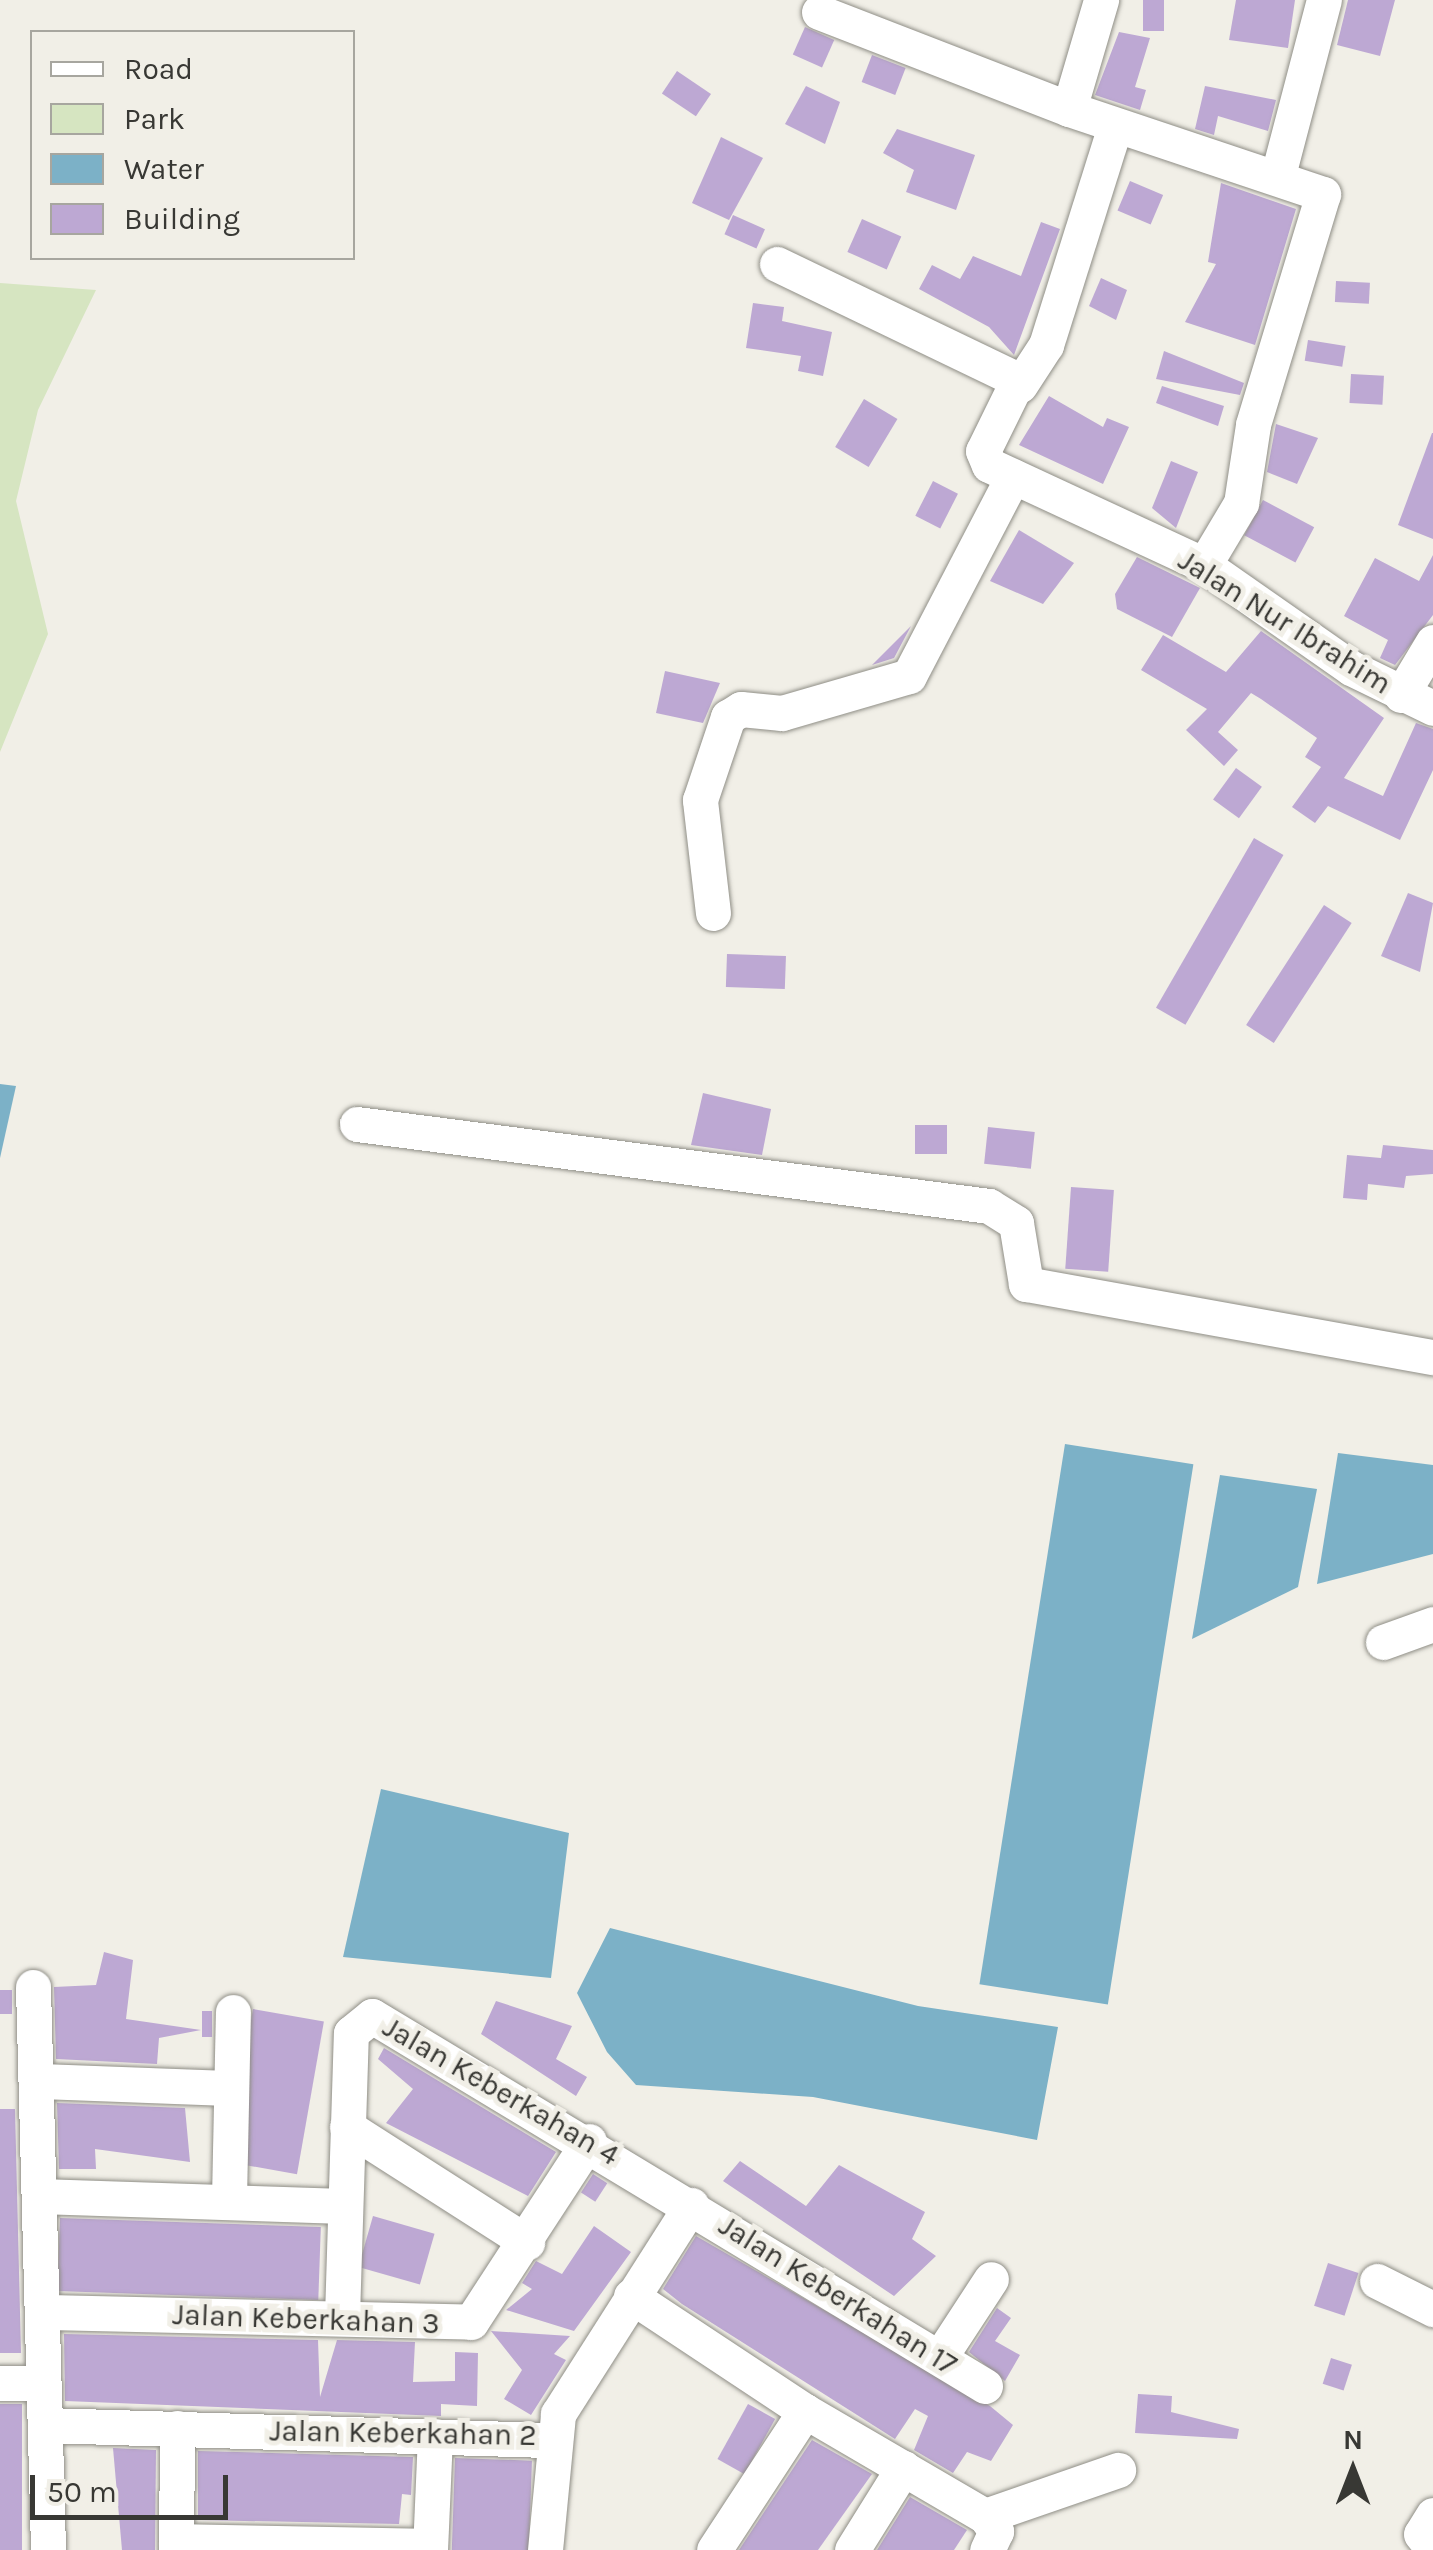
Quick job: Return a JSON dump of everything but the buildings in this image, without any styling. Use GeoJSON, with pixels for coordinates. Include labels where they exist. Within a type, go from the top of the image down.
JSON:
{"type":"FeatureCollection","features":[{"type":"Feature","properties":{"kind":"street"},"geometry":{"type":"LineString","coordinates":[[1068,108],[1100,0]]}},
{"type":"Feature","properties":{"kind":"street"},"geometry":{"type":"LineString","coordinates":[[1278,175],[1324,0]]}},
{"type":"Feature","properties":{"kind":"street"},"geometry":{"type":"LineString","coordinates":[[819,12],[1114,129],[1321,190],[1323,200],[1253,425],[1241,503],[1204,565]]}},
{"type":"Feature","properties":{"kind":"street"},"geometry":{"type":"LineString","coordinates":[[777,264],[1020,385],[1046,344],[1114,129]]}},
{"type":"Feature","properties":{"kind":"street","name":"Jalan Nur Ibrahim"},"geometry":{"type":"LineString","coordinates":[[1020,385],[983,452],[1013,476],[1204,565],[1417,702]]}},
{"type":"Feature","properties":{"kind":"street"},"geometry":{"type":"LineString","coordinates":[[713,913],[700,800],[728,717],[741,709],[782,713],[909,676],[1013,476]]}},
{"type":"Feature","properties":{"kind":"street"},"geometry":{"type":"LineString","coordinates":[[1417,702],[1433,642]]}},
{"type":"Feature","properties":{"kind":"street"},"geometry":{"type":"LineString","coordinates":[[357,1124],[989,1206],[1016,1223],[1026,1284],[1433,1357]]}},
{"type":"Feature","properties":{"kind":"street"},"geometry":{"type":"LineString","coordinates":[[1382,1642],[1433,1624]]}},
{"type":"Feature","properties":{"kind":"street"},"geometry":{"type":"LineString","coordinates":[[33,1988],[48,2550]]}},
{"type":"Feature","properties":{"kind":"street"},"geometry":{"type":"LineString","coordinates":[[229,2199],[234,2012]]}},
{"type":"Feature","properties":{"kind":"street","name":"Jalan Keberkahan 4"},"geometry":{"type":"LineString","coordinates":[[342,2316],[342,2206],[352,2028],[372,2016],[690,2205]]}},
{"type":"Feature","properties":{"kind":"street"},"geometry":{"type":"LineString","coordinates":[[38,2081],[231,2088]]}},
{"type":"Feature","properties":{"kind":"street"},"geometry":{"type":"LineString","coordinates":[[347,2126],[528,2242]]}},
{"type":"Feature","properties":{"kind":"street","name":"Jalan Keberkahan 3"},"geometry":{"type":"LineString","coordinates":[[43,2312],[472,2322],[528,2242],[589,2142]]}},
{"type":"Feature","properties":{"kind":"street"},"geometry":{"type":"LineString","coordinates":[[40,2196],[229,2199],[342,2206]]}},
{"type":"Feature","properties":{"kind":"street","name":"Jalan Keberkahan 2"},"geometry":{"type":"LineString","coordinates":[[44,2426],[548,2440],[631,2296],[690,2205]]}},
{"type":"Feature","properties":{"kind":"street","name":"Jalan Keberkahan 17"},"geometry":{"type":"LineString","coordinates":[[690,2205],[985,2386]]}},
{"type":"Feature","properties":{"kind":"street"},"geometry":{"type":"LineString","coordinates":[[940,2356],[991,2279]]}},
{"type":"Feature","properties":{"kind":"street"},"geometry":{"type":"LineString","coordinates":[[1377,2280],[1433,2309]]}},
{"type":"Feature","properties":{"kind":"street"},"geometry":{"type":"LineString","coordinates":[[631,2296],[805,2410],[903,2468],[986,2533],[1118,2470]]}},
{"type":"Feature","properties":{"kind":"street"},"geometry":{"type":"LineString","coordinates":[[0,2383],[43,2383]]}},
{"type":"Feature","properties":{"kind":"street"},"geometry":{"type":"LineString","coordinates":[[714,2550],[738,2522],[805,2410]]}},
{"type":"Feature","properties":{"kind":"street"},"geometry":{"type":"LineString","coordinates":[[177,2428],[176,2546],[430,2548],[435,2436]]}},
{"type":"Feature","properties":{"kind":"street"},"geometry":{"type":"LineString","coordinates":[[545,2550],[548,2440]]}},
{"type":"Feature","properties":{"kind":"street"},"geometry":{"type":"LineString","coordinates":[[852,2550],[903,2468]]}},
{"type":"Feature","properties":{"kind":"street"},"geometry":{"type":"LineString","coordinates":[[1433,2515],[1420,2534],[1433,2549]]}},
{"type":"Feature","properties":{"kind":"green space"},"geometry":{"type":"Polygon","coordinates":[[[0,283],[96,290],[38,410],[16,501],[48,634],[0,752],[0,283]]]}},
{"type":"Feature","properties":{"kind":"water"},"geometry":{"type":"Polygon","coordinates":[[[0,1084],[16,1086],[0,1158],[0,1084]]]}},
{"type":"Feature","properties":{"kind":"water"},"geometry":{"type":"Polygon","coordinates":[[[1065,1444],[1193,1464],[1108,2005],[979,1984],[1065,1444]]]}},
{"type":"Feature","properties":{"kind":"water"},"geometry":{"type":"Polygon","coordinates":[[[1338,1453],[1433,1465],[1433,1554],[1317,1584],[1338,1453]]]}},
{"type":"Feature","properties":{"kind":"water"},"geometry":{"type":"Polygon","coordinates":[[[1220,1475],[1317,1489],[1298,1587],[1192,1639],[1220,1475]]]}},
{"type":"Feature","properties":{"kind":"water"},"geometry":{"type":"Polygon","coordinates":[[[381,1789],[569,1833],[551,1978],[343,1957],[381,1789]]]}},
{"type":"Feature","properties":{"kind":"water"},"geometry":{"type":"Polygon","coordinates":[[[610,1928],[918,2006],[1058,2027],[1037,2140],[813,2097],[636,2085],[607,2052],[577,1993],[610,1928]]]}}]}
